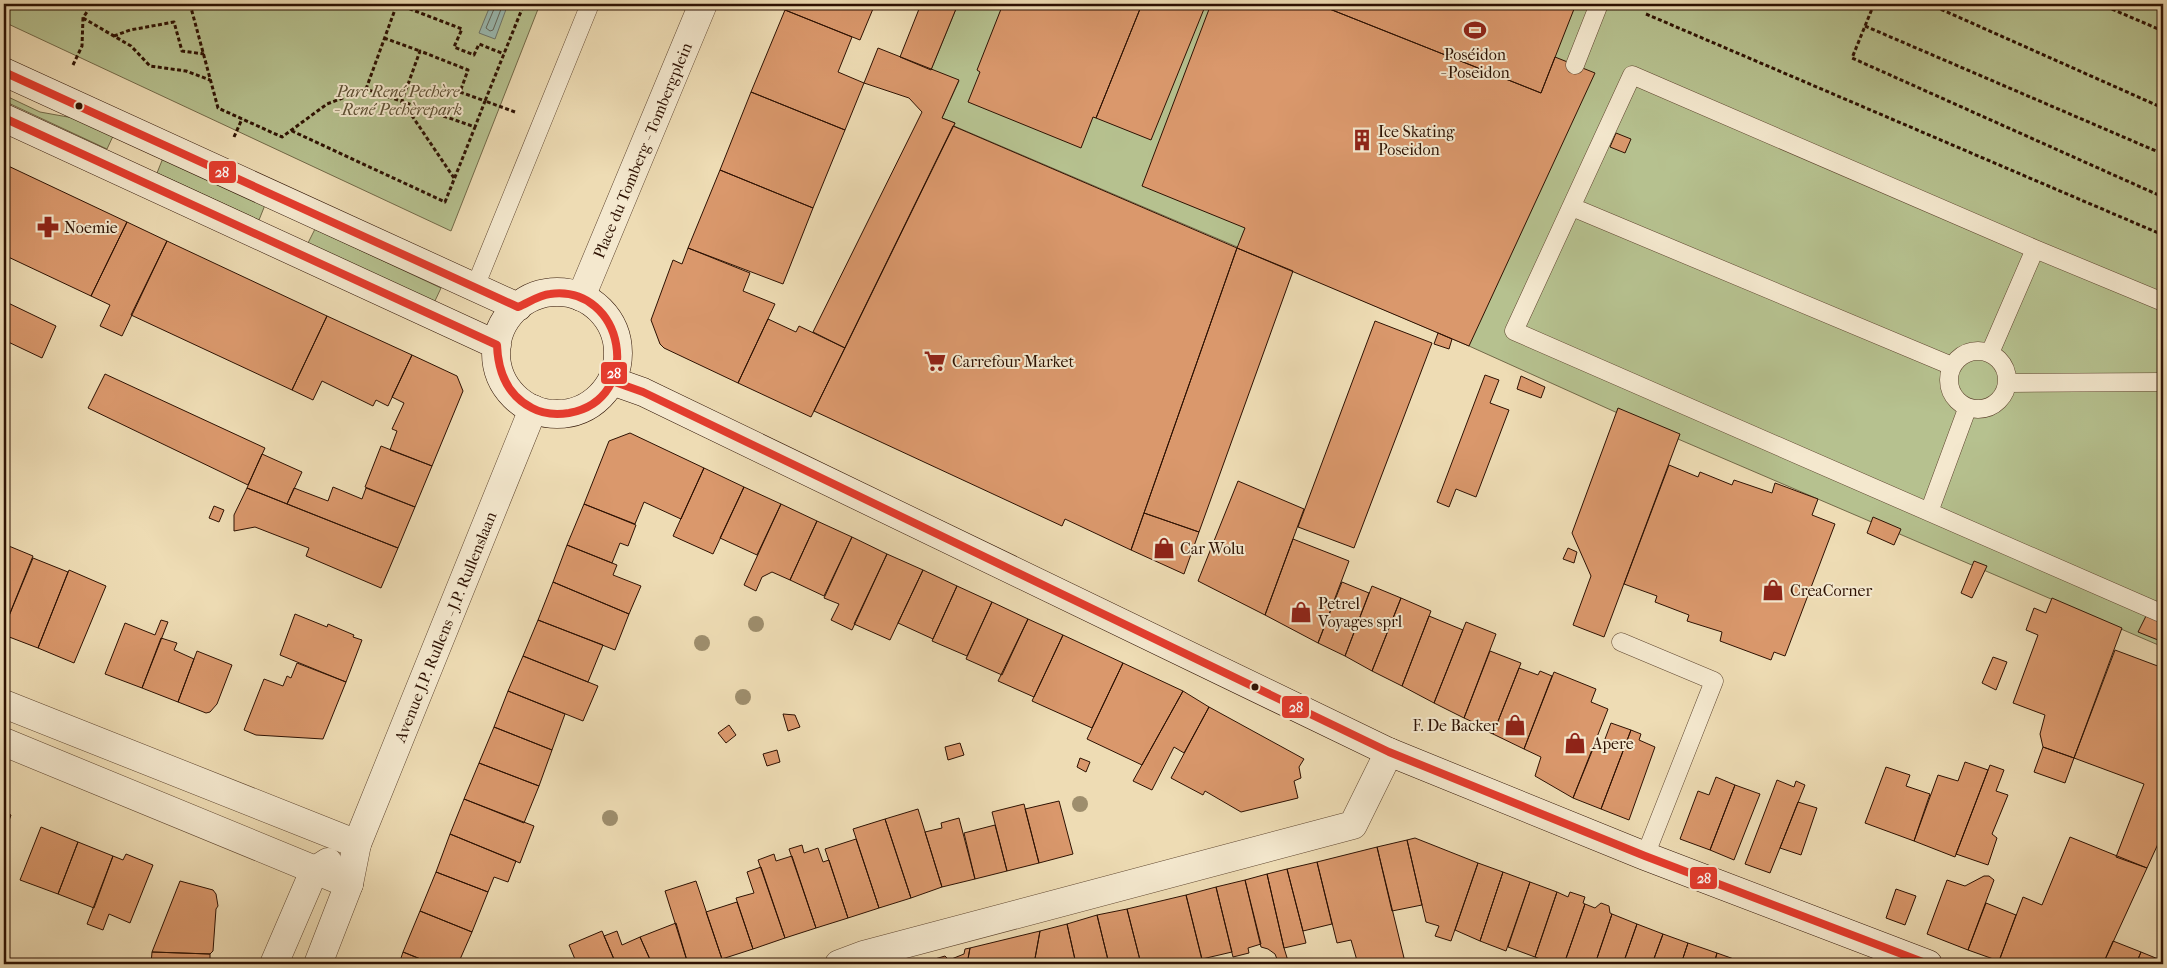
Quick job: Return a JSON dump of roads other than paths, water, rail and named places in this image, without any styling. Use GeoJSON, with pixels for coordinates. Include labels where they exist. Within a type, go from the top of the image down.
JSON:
{"type":"FeatureCollection","features":[{"type":"Feature","properties":{"kind":"street","name":"Place du Tomberg - Tombergplein"},"geometry":{"type":"LineString","coordinates":[[581,297],[703,4]]}},
{"type":"Feature","properties":{"kind":"street"},"geometry":{"type":"LineString","coordinates":[[4,72],[518,307]]}},
{"type":"Feature","properties":{"kind":"street"},"geometry":{"type":"LineString","coordinates":[[4,118],[497,345]]}},
{"type":"Feature","properties":{"kind":"street"},"geometry":{"type":"LineString","coordinates":[[548,293],[564,293],[581,297],[601,311],[615,332],[618,348],[618,365],[612,381],[601,396],[587,407],[570,413],[551,414],[533,409],[508,390],[501,376],[497,361],[497,345],[508,318],[518,307],[532,298],[548,293]]}},
{"type":"Feature","properties":{"kind":"street"},"geometry":{"type":"LineString","coordinates":[[612,381],[643,392],[881,505],[1389,752],[1645,856],[1928,964]]}},
{"type":"Feature","properties":{"kind":"street","name":"Avenue J.P. Rullens - J.P. Rullenslaan"},"geometry":{"type":"LineString","coordinates":[[318,964],[349,884],[357,844],[533,409]]}},
{"type":"Feature","properties":{"kind":"street"},"geometry":{"type":"LineString","coordinates":[[4,704],[357,844]]}},
{"type":"Feature","properties":{"kind":"street"},"geometry":{"type":"LineString","coordinates":[[4,742],[349,884]]}},
{"type":"Feature","properties":{"kind":"street"},"geometry":{"type":"LineString","coordinates":[[839,964],[863,955],[1353,825],[1389,752]]}},
{"type":"Feature","properties":{"kind":"street"},"geometry":{"type":"LineString","coordinates":[[274,964],[314,871],[357,844]]}},
{"type":"Feature","properties":{"kind":"lane"},"geometry":{"type":"LineString","coordinates":[[475,288],[590,4]]}},
{"type":"Feature","properties":{"kind":"lane"},"geometry":{"type":"LineString","coordinates":[[1576,65],[1599,4]]}},
{"type":"Feature","properties":{"kind":"lane"},"geometry":{"type":"LineString","coordinates":[[2163,302],[2035,249],[1632,75],[1514,331],[2163,614]]}},
{"type":"Feature","properties":{"kind":"lane"},"geometry":{"type":"LineString","coordinates":[[1572,207],[1952,366]]}},
{"type":"Feature","properties":{"kind":"lane"},"geometry":{"type":"LineString","coordinates":[[1990,353],[2035,249]]}},
{"type":"Feature","properties":{"kind":"lane"},"geometry":{"type":"LineString","coordinates":[[1980,351],[1990,353],[2000,359],[2005,368],[2008,383],[2000,401],[1984,410],[1967,409],[1955,400],[1948,378],[1952,366],[1968,352],[1980,351]]}},
{"type":"Feature","properties":{"kind":"lane"},"geometry":{"type":"LineString","coordinates":[[2008,383],[2163,382]]}},
{"type":"Feature","properties":{"kind":"lane"},"geometry":{"type":"LineString","coordinates":[[1929,512],[1967,409]]}},
{"type":"Feature","properties":{"kind":"lane"},"geometry":{"type":"LineString","coordinates":[[1622,642],[1714,681],[1645,856]]}},
{"type":"Feature","properties":{"kind":"water"},"geometry":{"type":"Polygon","coordinates":[[[484,4],[508,4],[495,39],[479,33],[490,6],[484,4]]]}},
{"type":"Feature","properties":{"kind":"place","name":"Poséidon - Poseidon"},"geometry":{"type":"Point","coordinates":[1475,30]}},
{"type":"Feature","properties":{"kind":"place","name":"Ice Skating Poseidon"},"geometry":{"type":"Point","coordinates":[1362,140]}},
{"type":"Feature","properties":{"kind":"place","name":"Noemie"},"geometry":{"type":"Point","coordinates":[48,227]}},
{"type":"Feature","properties":{"kind":"place","name":"Carrefour Market"},"geometry":{"type":"Point","coordinates":[935,361]}},
{"type":"Feature","properties":{"kind":"place","name":"Car Wolu"},"geometry":{"type":"Point","coordinates":[1164,548]}},
{"type":"Feature","properties":{"kind":"place","name":"CreaCorner"},"geometry":{"type":"Point","coordinates":[1773,590]}},
{"type":"Feature","properties":{"kind":"place","name":"Petrel Voyages sprl"},"geometry":{"type":"Point","coordinates":[1301,612]}},
{"type":"Feature","properties":{"kind":"place","name":"F. De Backer"},"geometry":{"type":"Point","coordinates":[1515,725]}},
{"type":"Feature","properties":{"kind":"place","name":"Apere"},"geometry":{"type":"Point","coordinates":[1575,743]}},
{"type":"Feature","properties":{"kind":"park label","name":"Parc René Pechère - René Pechèrepark"},"geometry":{"type":"Point","coordinates":[398,100]}}]}
